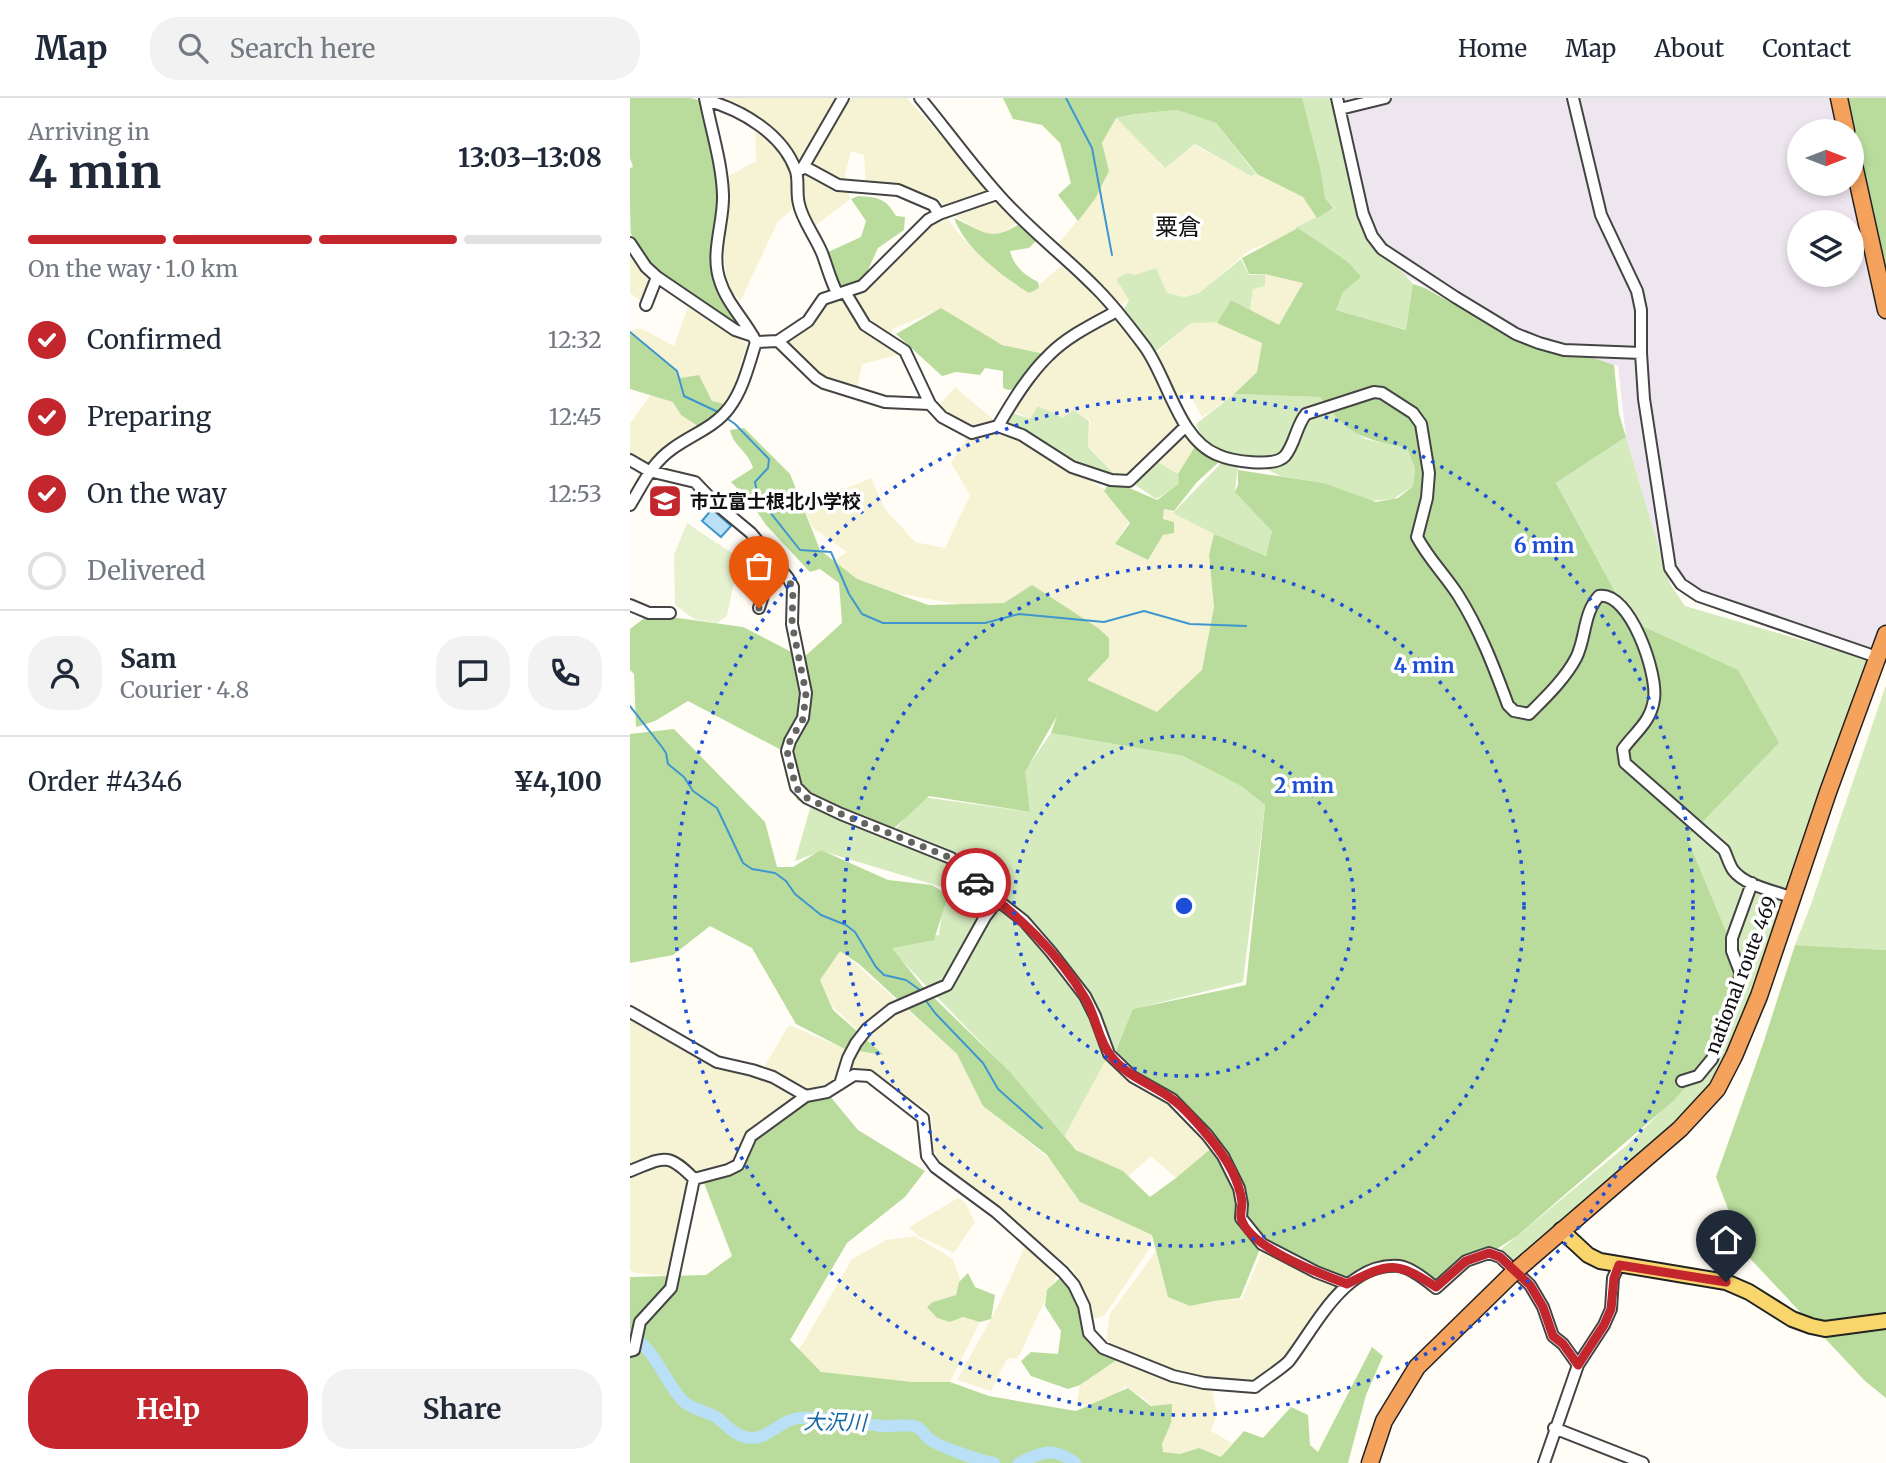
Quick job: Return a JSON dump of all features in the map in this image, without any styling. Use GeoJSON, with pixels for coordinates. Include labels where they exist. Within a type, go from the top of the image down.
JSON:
{"type":"FeatureCollection","features":[{"type":"Feature","properties":{"kind":"highway"},"geometry":{"type":"LineString","coordinates":[[1839,98],[1843,119]]}},
{"type":"Feature","properties":{"kind":"highway"},"geometry":{"type":"LineString","coordinates":[[1861,196],[1886,310]]}},
{"type":"Feature","properties":{"kind":"highway","name":"national route 469"},"geometry":{"type":"LineString","coordinates":[[1371,1459],[1384,1421],[1416,1367],[1512,1274],[1680,1129],[1717,1088],[1734,1056],[1759,996],[1828,792],[1886,634]]}},
{"type":"Feature","properties":{"kind":"main road"},"geometry":{"type":"LineString","coordinates":[[1561,1230],[1588,1255],[1600,1261],[1726,1282],[1749,1292],[1792,1319],[1811,1326],[1825,1329],[1886,1321]]}},
{"type":"Feature","properties":{"kind":"street"},"geometry":{"type":"LineString","coordinates":[[843,98],[801,170],[799,205],[822,253],[829,277],[865,325],[905,351],[930,404],[942,417],[972,433],[998,426],[1022,435],[1072,467],[1111,480],[1129,481],[1185,427]]}},
{"type":"Feature","properties":{"kind":"street"},"geometry":{"type":"LineString","coordinates":[[920,98],[998,194],[1117,311],[1160,371],[1185,427],[1214,454],[1271,463],[1279,460],[1285,456],[1306,414],[1368,392],[1382,393],[1413,413],[1420,424],[1429,473],[1427,498],[1417,537],[1424,551],[1458,596],[1489,652],[1508,705],[1514,711],[1529,714],[1536,707],[1576,658],[1595,601],[1599,596],[1611,596],[1620,604],[1641,639],[1654,673],[1655,684],[1650,716],[1623,749],[1625,763],[1718,844],[1733,869],[1752,883],[1793,898]]}},
{"type":"Feature","properties":{"kind":"street"},"geometry":{"type":"LineString","coordinates":[[1385,98],[1339,104],[1363,214],[1372,236],[1382,249],[1516,334],[1564,350],[1641,353]]}},
{"type":"Feature","properties":{"kind":"street"},"geometry":{"type":"LineString","coordinates":[[1573,98],[1601,215],[1637,291],[1641,310],[1644,399],[1670,568],[1681,584],[1699,596],[1877,657]]}},
{"type":"Feature","properties":{"kind":"street"},"geometry":{"type":"LineString","coordinates":[[630,505],[649,471],[670,450],[719,420],[729,408],[738,393],[754,339],[747,324],[727,297],[716,262],[723,195],[706,99],[730,107],[761,127],[777,140],[801,170],[838,186],[898,190],[933,205],[939,214]]}},
{"type":"Feature","properties":{"kind":"street"},"geometry":{"type":"LineString","coordinates":[[630,243],[646,267],[735,330],[754,339],[778,341],[808,321],[823,299],[862,286],[928,220],[998,194]]}},
{"type":"Feature","properties":{"kind":"street"},"geometry":{"type":"LineString","coordinates":[[646,306],[657,276]]}},
{"type":"Feature","properties":{"kind":"street"},"geometry":{"type":"LineString","coordinates":[[998,426],[1007,409],[1048,356],[1077,333],[1117,311]]}},
{"type":"Feature","properties":{"kind":"street"},"geometry":{"type":"LineString","coordinates":[[778,341],[816,379],[824,383],[885,402],[930,404]]}},
{"type":"Feature","properties":{"kind":"street"},"geometry":{"type":"LineString","coordinates":[[630,460],[649,471],[695,482],[751,533],[793,587],[792,624],[806,693],[803,719],[787,751],[796,788],[807,798],[841,814],[951,858],[967,876],[1024,921],[1084,996],[1095,1016],[1109,1054],[1133,1077],[1172,1099],[1223,1156],[1239,1188],[1241,1218],[1254,1237],[1284,1256],[1347,1284]]}},
{"type":"Feature","properties":{"kind":"street"},"geometry":{"type":"LineString","coordinates":[[759,608],[774,562]]}},
{"type":"Feature","properties":{"kind":"street"},"geometry":{"type":"LineString","coordinates":[[630,605],[649,612],[670,613]]}},
{"type":"Feature","properties":{"kind":"street"},"geometry":{"type":"LineString","coordinates":[[1682,1081],[1698,1076],[1712,1059],[1739,985],[1740,972],[1732,951],[1732,938],[1752,883]]}},
{"type":"Feature","properties":{"kind":"street"},"geometry":{"type":"LineString","coordinates":[[840,1084],[852,1051],[866,1029],[892,1009],[947,985],[985,917],[998,900]]}},
{"type":"Feature","properties":{"kind":"street"},"geometry":{"type":"LineString","coordinates":[[630,1012],[717,1062],[773,1077],[806,1096]]}},
{"type":"Feature","properties":{"kind":"street"},"geometry":{"type":"LineString","coordinates":[[694,1178],[738,1165],[751,1136],[806,1096],[827,1093],[854,1075],[869,1076],[923,1118],[927,1156],[935,1167],[996,1212],[1063,1272],[1074,1285],[1084,1306],[1088,1333],[1102,1348],[1173,1377],[1204,1383],[1255,1387],[1286,1364],[1347,1284],[1375,1270],[1399,1266],[1436,1287],[1466,1261],[1489,1253],[1500,1257],[1530,1285],[1543,1307],[1553,1336],[1563,1344],[1578,1365]]}},
{"type":"Feature","properties":{"kind":"street"},"geometry":{"type":"LineString","coordinates":[[630,1171],[661,1159],[677,1162],[694,1178]]}},
{"type":"Feature","properties":{"kind":"street"},"geometry":{"type":"LineString","coordinates":[[630,1351],[634,1350],[640,1322],[671,1288],[694,1178]]}},
{"type":"Feature","properties":{"kind":"street"},"geometry":{"type":"LineString","coordinates":[[1544,1463],[1578,1365],[1608,1317],[1614,1278],[1619,1265]]}},
{"type":"Feature","properties":{"kind":"street"},"geometry":{"type":"LineString","coordinates":[[1554,1428],[1643,1463]]}},
{"type":"Feature","properties":{"kind":"shaded area"},"geometry":{"type":"Polygon","coordinates":[[[718,98],[907,98],[992,193],[945,209],[940,199],[893,187],[866,184],[864,155],[851,151],[845,175],[850,199],[815,226],[799,204],[778,221],[741,300],[727,290],[723,240],[730,175],[756,161],[755,129],[753,118],[718,98]]]}},
{"type":"Feature","properties":{"kind":"shaded area"},"geometry":{"type":"Polygon","coordinates":[[[1331,98],[1853,98],[1858,119],[1787,119],[1787,196],[1864,196],[1864,146],[1886,241],[1886,664],[1669,582],[1626,437],[1618,366],[1515,340],[1362,250],[1331,98]]]}},
{"type":"Feature","properties":{"kind":"shaded area"},"geometry":{"type":"Polygon","coordinates":[[[1116,118],[1164,168],[1195,145],[1251,176],[1257,174],[1303,197],[1317,218],[1282,238],[1250,250],[1199,293],[1182,297],[1129,300],[1120,305],[1058,244],[1095,199],[1109,171],[1102,143],[1116,118]]]}},
{"type":"Feature","properties":{"kind":"shaded area"},"geometry":{"type":"Polygon","coordinates":[[[999,198],[1018,222],[999,236],[989,236],[952,214],[999,198]]]}},
{"type":"Feature","properties":{"kind":"shaded area"},"geometry":{"type":"Polygon","coordinates":[[[946,216],[958,233],[986,261],[1029,293],[1061,266],[1113,311],[1045,354],[1002,345],[941,309],[893,329],[887,339],[852,297],[924,231],[946,216]]]}},
{"type":"Feature","properties":{"kind":"shaded area"},"geometry":{"type":"Polygon","coordinates":[[[630,248],[651,278],[645,304],[630,293],[630,248]]]}},
{"type":"Feature","properties":{"kind":"shaded area"},"geometry":{"type":"Polygon","coordinates":[[[1265,274],[1303,282],[1279,326],[1250,310],[1253,288],[1265,286],[1265,274]]]}},
{"type":"Feature","properties":{"kind":"shaded area"},"geometry":{"type":"Polygon","coordinates":[[[840,295],[845,305],[880,337],[906,353],[862,364],[857,391],[818,376],[780,343],[808,324],[821,298],[840,295]]]}},
{"type":"Feature","properties":{"kind":"shaded area"},"geometry":{"type":"Polygon","coordinates":[[[688,307],[747,344],[732,393],[725,404],[712,401],[699,375],[681,379],[675,369],[631,332],[634,329],[642,329],[674,346],[688,307]]]}},
{"type":"Feature","properties":{"kind":"shaded area"},"geometry":{"type":"Polygon","coordinates":[[[1115,314],[1156,367],[1183,430],[1196,446],[1178,474],[1153,459],[1120,480],[1088,446],[1090,420],[1073,411],[1064,418],[1030,419],[1008,408],[1047,358],[1115,314]]]}},
{"type":"Feature","properties":{"kind":"shaded area"},"geometry":{"type":"Polygon","coordinates":[[[1192,322],[1217,322],[1262,343],[1257,372],[1234,394],[1202,417],[1189,392],[1177,398],[1157,352],[1192,322]]]}},
{"type":"Feature","properties":{"kind":"shaded area"},"geometry":{"type":"Polygon","coordinates":[[[955,387],[1000,425],[1105,490],[1129,522],[1115,545],[1148,560],[1163,535],[1174,533],[1173,523],[1163,519],[1164,508],[1216,535],[1209,555],[1214,607],[1201,677],[1157,713],[1085,682],[1004,603],[974,607],[861,587],[834,561],[847,552],[812,527],[801,499],[852,486],[871,478],[885,509],[915,542],[945,548],[970,495],[951,463],[967,438],[935,410],[955,387]]]}},
{"type":"Feature","properties":{"kind":"shaded area"},"geometry":{"type":"Polygon","coordinates":[[[651,394],[675,400],[701,428],[646,463],[630,458],[630,424],[651,394]]]}},
{"type":"Feature","properties":{"kind":"shaded area"},"geometry":{"type":"Polygon","coordinates":[[[840,950],[957,1054],[983,1106],[1051,1160],[1080,1202],[1152,1235],[1150,1248],[1104,1316],[1091,1319],[1073,1270],[1022,1228],[943,1170],[934,1150],[931,1113],[867,1069],[809,1090],[763,1069],[789,1025],[848,1050],[883,1054],[831,1005],[820,980],[840,950]]]}},
{"type":"Feature","properties":{"kind":"shaded area"},"geometry":{"type":"Polygon","coordinates":[[[630,1017],[706,1062],[764,1078],[797,1096],[739,1162],[694,1179],[669,1276],[630,1270],[630,1017]]]}},
{"type":"Feature","properties":{"kind":"shaded area"},"geometry":{"type":"Polygon","coordinates":[[[1106,1057],[1153,1088],[1215,1145],[1176,1178],[1151,1156],[1129,1176],[1081,1152],[1063,1139],[1106,1057]]]}},
{"type":"Feature","properties":{"kind":"shaded area"},"geometry":{"type":"Polygon","coordinates":[[[958,1198],[965,1202],[975,1222],[954,1253],[918,1236],[909,1227],[958,1198]]]}},
{"type":"Feature","properties":{"kind":"shaded area"},"geometry":{"type":"Polygon","coordinates":[[[915,1236],[953,1259],[960,1279],[956,1295],[933,1302],[937,1318],[950,1322],[963,1317],[980,1322],[950,1382],[913,1382],[820,1374],[799,1350],[852,1259],[886,1240],[915,1236]]]}},
{"type":"Feature","properties":{"kind":"shaded area"},"geometry":{"type":"Polygon","coordinates":[[[1025,1246],[1058,1273],[1018,1358],[1007,1359],[991,1391],[957,1380],[998,1306],[1025,1246]]]}},
{"type":"Feature","properties":{"kind":"shaded area"},"geometry":{"type":"Polygon","coordinates":[[[1264,1247],[1347,1284],[1272,1373],[1243,1383],[1195,1378],[1106,1340],[1110,1314],[1156,1251],[1168,1297],[1190,1306],[1242,1299],[1264,1247]]]}},
{"type":"Feature","properties":{"kind":"shaded area"},"geometry":{"type":"Polygon","coordinates":[[[1118,1359],[1165,1379],[1212,1390],[1217,1414],[1211,1431],[1232,1443],[1221,1457],[1199,1448],[1180,1454],[1163,1452],[1162,1444],[1171,1423],[1145,1399],[1125,1386],[1117,1394],[1101,1402],[1076,1407],[1080,1385],[1118,1359]]]}},
{"type":"Feature","properties":{"kind":"green space"},"geometry":{"type":"Polygon","coordinates":[[[630,98],[691,98],[702,101],[720,198],[713,282],[745,329],[665,276],[639,249],[631,234],[630,168],[633,167],[630,158],[630,98]]]}},
{"type":"Feature","properties":{"kind":"green space"},"geometry":{"type":"Polygon","coordinates":[[[1003,98],[1302,98],[1325,198],[1334,208],[1317,218],[1303,197],[1257,174],[1216,123],[1177,110],[1116,118],[1102,143],[1109,171],[1095,199],[1078,221],[1058,195],[1071,183],[1060,143],[1042,125],[1013,119],[1003,98]]]}},
{"type":"Feature","properties":{"kind":"green space"},"geometry":{"type":"Polygon","coordinates":[[[1301,98],[1331,98],[1362,229],[1415,286],[1407,330],[1336,310],[1343,292],[1360,277],[1348,262],[1295,228],[1335,208],[1325,198],[1301,98]]]}},
{"type":"Feature","properties":{"kind":"green space"},"geometry":{"type":"Polygon","coordinates":[[[1846,98],[1886,98],[1886,286],[1864,183],[1864,119],[1850,119],[1846,98]]]}},
{"type":"Feature","properties":{"kind":"green space"},"geometry":{"type":"Polygon","coordinates":[[[1177,110],[1216,123],[1256,174],[1251,176],[1195,144],[1165,168],[1116,118],[1177,110]]]}},
{"type":"Feature","properties":{"kind":"green space"},"geometry":{"type":"Polygon","coordinates":[[[858,196],[871,197],[889,205],[896,216],[905,217],[904,230],[878,248],[862,283],[840,286],[827,262],[826,253],[861,237],[866,221],[851,199],[858,196]]]}},
{"type":"Feature","properties":{"kind":"green space"},"geometry":{"type":"Polygon","coordinates":[[[954,218],[980,231],[993,234],[1019,224],[1037,240],[1029,248],[1010,251],[1020,270],[1038,282],[1039,288],[1029,293],[996,270],[967,241],[954,218]]]}},
{"type":"Feature","properties":{"kind":"green space"},"geometry":{"type":"Polygon","coordinates":[[[1298,228],[1348,262],[1361,277],[1343,292],[1336,310],[1406,330],[1413,284],[1483,321],[1614,365],[1619,414],[1626,437],[1556,483],[1631,621],[1738,670],[1779,743],[1687,838],[1731,944],[1739,985],[1712,1059],[1672,1102],[1517,1236],[1436,1288],[1409,1273],[1390,1268],[1371,1273],[1344,1288],[1262,1244],[1240,1298],[1190,1306],[1168,1297],[1152,1235],[1080,1202],[1047,1155],[983,1106],[957,1054],[859,964],[840,951],[820,980],[833,1010],[884,1055],[845,1049],[796,1024],[752,948],[710,926],[673,955],[630,963],[630,734],[674,729],[765,822],[777,867],[793,867],[821,850],[888,880],[932,885],[948,895],[934,940],[892,948],[923,987],[1009,1071],[1076,1150],[1123,1171],[1150,1197],[1215,1145],[1116,1051],[1133,1009],[1246,985],[1265,805],[1241,786],[1183,756],[1051,733],[1057,716],[1025,772],[1030,812],[929,796],[888,834],[797,800],[787,753],[688,701],[655,721],[636,727],[634,674],[630,670],[630,629],[647,616],[743,627],[803,658],[842,623],[839,583],[820,569],[810,572],[731,482],[753,468],[730,430],[744,428],[790,474],[820,550],[857,579],[928,605],[1004,603],[1032,585],[1109,638],[1109,657],[1087,680],[1157,712],[1202,670],[1214,607],[1209,555],[1214,534],[1266,556],[1272,531],[1235,492],[1238,470],[1324,483],[1376,502],[1398,498],[1413,486],[1415,469],[1407,448],[1378,442],[1357,433],[1339,420],[1320,397],[1234,394],[1257,372],[1262,343],[1217,323],[1231,300],[1279,325],[1303,283],[1265,274],[1249,274],[1242,258],[1298,228]]]}},
{"type":"Feature","properties":{"kind":"green space"},"geometry":{"type":"Polygon","coordinates":[[[1241,259],[1249,275],[1265,274],[1265,286],[1253,289],[1250,310],[1231,300],[1218,322],[1191,323],[1154,353],[1124,309],[1129,300],[1116,279],[1127,273],[1135,275],[1156,268],[1167,293],[1184,297],[1199,293],[1241,259]]]}},
{"type":"Feature","properties":{"kind":"green space"},"geometry":{"type":"Polygon","coordinates":[[[941,308],[1002,345],[1045,354],[1022,389],[1003,388],[1003,371],[985,368],[980,375],[956,372],[942,376],[896,334],[941,308]]]}},
{"type":"Feature","properties":{"kind":"green space"},"geometry":{"type":"Polygon","coordinates":[[[630,332],[676,370],[681,378],[699,375],[712,401],[725,404],[701,428],[681,415],[673,402],[630,389],[630,332]]]}},
{"type":"Feature","properties":{"kind":"green space"},"geometry":{"type":"Polygon","coordinates":[[[1234,394],[1320,397],[1328,408],[1365,439],[1407,448],[1415,469],[1413,486],[1393,499],[1371,501],[1324,483],[1280,476],[1245,458],[1223,453],[1202,439],[1196,424],[1234,394]]]}},
{"type":"Feature","properties":{"kind":"green space"},"geometry":{"type":"Polygon","coordinates":[[[1038,406],[1063,418],[1073,410],[1089,421],[1088,447],[1120,480],[1077,469],[1000,426],[1007,411],[1030,419],[1038,406]]]}},
{"type":"Feature","properties":{"kind":"green space"},"geometry":{"type":"Polygon","coordinates":[[[1626,437],[1669,582],[1685,606],[1867,659],[1845,746],[1733,1059],[1688,1120],[1514,1261],[1494,1255],[1626,1146],[1676,1097],[1724,1043],[1740,972],[1687,838],[1779,743],[1631,621],[1556,483],[1626,437]]]}},
{"type":"Feature","properties":{"kind":"green space"},"geometry":{"type":"Polygon","coordinates":[[[1196,445],[1219,462],[1197,482],[1174,511],[1164,509],[1163,519],[1174,522],[1174,533],[1163,535],[1148,560],[1115,544],[1130,523],[1104,491],[1111,480],[1157,500],[1179,484],[1178,474],[1196,445]]]}},
{"type":"Feature","properties":{"kind":"green space"},"geometry":{"type":"Polygon","coordinates":[[[1153,459],[1178,474],[1180,485],[1156,499],[1128,480],[1153,459]]]}},
{"type":"Feature","properties":{"kind":"green space"},"geometry":{"type":"Polygon","coordinates":[[[1225,459],[1238,468],[1235,490],[1272,531],[1266,556],[1173,513],[1225,459]]]}},
{"type":"Feature","properties":{"kind":"green space"},"geometry":{"type":"Polygon","coordinates":[[[687,523],[739,558],[727,616],[717,623],[694,619],[675,605],[674,555],[687,523]]]}},
{"type":"Feature","properties":{"kind":"green space"},"geometry":{"type":"Polygon","coordinates":[[[1886,685],[1886,950],[1795,945],[1810,907],[1886,685]]]}},
{"type":"Feature","properties":{"kind":"green space"},"geometry":{"type":"Polygon","coordinates":[[[1051,733],[1183,756],[1241,786],[1265,805],[1243,982],[1134,1009],[1116,1051],[1096,1017],[1109,1054],[1063,1139],[1016,1079],[884,942],[939,935],[945,888],[822,851],[795,861],[811,805],[891,835],[922,797],[1030,812],[1024,772],[1051,733]]]}},
{"type":"Feature","properties":{"kind":"green space"},"geometry":{"type":"Polygon","coordinates":[[[1795,945],[1886,950],[1886,1398],[1865,1381],[1744,1252],[1716,1177],[1795,945]]]}},
{"type":"Feature","properties":{"kind":"green space"},"geometry":{"type":"Polygon","coordinates":[[[829,1095],[858,1130],[925,1171],[905,1197],[847,1243],[790,1340],[821,1372],[913,1382],[950,1382],[989,1396],[1076,1411],[1128,1388],[1151,1406],[1172,1404],[1171,1423],[1162,1444],[1163,1452],[1180,1454],[1199,1448],[1221,1457],[1244,1431],[1263,1438],[1291,1407],[1308,1415],[1310,1445],[1318,1452],[1372,1347],[1383,1356],[1366,1395],[1348,1463],[630,1463],[630,1277],[706,1275],[732,1256],[704,1183],[732,1175],[751,1138],[806,1103],[829,1095]]]}},
{"type":"Feature","properties":{"kind":"green space"},"geometry":{"type":"Polygon","coordinates":[[[968,1273],[975,1287],[995,1295],[991,1319],[980,1322],[963,1317],[950,1322],[937,1318],[927,1307],[933,1302],[956,1295],[959,1282],[968,1273]]]}},
{"type":"Feature","properties":{"kind":"green space"},"geometry":{"type":"Polygon","coordinates":[[[1061,1277],[1077,1298],[1089,1333],[1118,1359],[1080,1385],[1068,1389],[1031,1376],[1021,1361],[1031,1352],[1058,1354],[1061,1331],[1045,1306],[1047,1290],[1061,1277]]]}},
{"type":"Feature","properties":{"kind":"water"},"geometry":{"type":"Polygon","coordinates":[[[712,509],[731,526],[721,537],[702,521],[712,509]]]}},
{"type":"Feature","properties":{"kind":"waterway"},"geometry":{"type":"LineString","coordinates":[[1066,98],[1092,148],[1112,255]]}},
{"type":"Feature","properties":{"kind":"waterway"},"geometry":{"type":"LineString","coordinates":[[630,332],[677,371],[684,396],[718,412]]}},
{"type":"Feature","properties":{"kind":"waterway"},"geometry":{"type":"LineString","coordinates":[[725,417],[769,459],[768,468],[755,482],[758,497],[800,550],[831,552],[849,594],[862,614],[883,623],[985,623],[1019,614],[1104,622],[1144,611],[1190,624],[1246,626]]}},
{"type":"Feature","properties":{"kind":"waterway"},"geometry":{"type":"LineString","coordinates":[[630,706],[666,753],[668,764],[684,777],[693,791],[717,808],[743,863],[752,869],[775,873],[821,915],[846,925],[855,932],[876,967],[884,975],[906,980],[920,990]]}},
{"type":"Feature","properties":{"kind":"waterway"},"geometry":{"type":"LineString","coordinates":[[924,998],[983,1063],[998,1089],[1042,1128]]}},
{"type":"Feature","properties":{"kind":"waterway","name":"大沢川"},"geometry":{"type":"LineString","coordinates":[[630,1335],[653,1356],[683,1401],[716,1417],[742,1436],[751,1438],[766,1435],[785,1422],[800,1418],[881,1426],[909,1425],[918,1428],[929,1439],[942,1446],[994,1463]]}},
{"type":"Feature","properties":{"kind":"waterway","name":"大沢川"},"geometry":{"type":"LineString","coordinates":[[1019,1463],[1048,1452],[1061,1454],[1075,1463]]}},
{"type":"Feature","properties":{"kind":"way so far"},"geometry":{"type":"LineString","coordinates":[[759,608],[774,562],[793,587],[792,624],[806,693],[807,704],[803,719],[787,751],[796,788],[807,798],[841,814],[951,858],[976,883]]}},
{"type":"Feature","properties":{"kind":"place","name":"市立富士根北小学校"},"geometry":{"type":"Point","coordinates":[665,501]}},
{"type":"Feature","properties":{"kind":"district","name":"粟倉"},"geometry":{"type":"Point","coordinates":[1178,226]}},
{"type":"Feature","properties":{"kind":"route"},"geometry":{"type":"LineString","coordinates":[[976,883],[1024,921],[1051,952],[1084,996],[1095,1016],[1109,1054],[1116,1062],[1133,1077],[1172,1099],[1207,1135],[1223,1156],[1236,1181],[1242,1204],[1241,1218],[1247,1228],[1262,1244],[1284,1256],[1347,1284],[1375,1270],[1399,1266],[1436,1287],[1466,1261],[1489,1253],[1500,1257],[1530,1285],[1543,1307],[1553,1336],[1563,1344],[1578,1365],[1611,1309],[1611,1293],[1619,1265],[1726,1282]]}}]}
